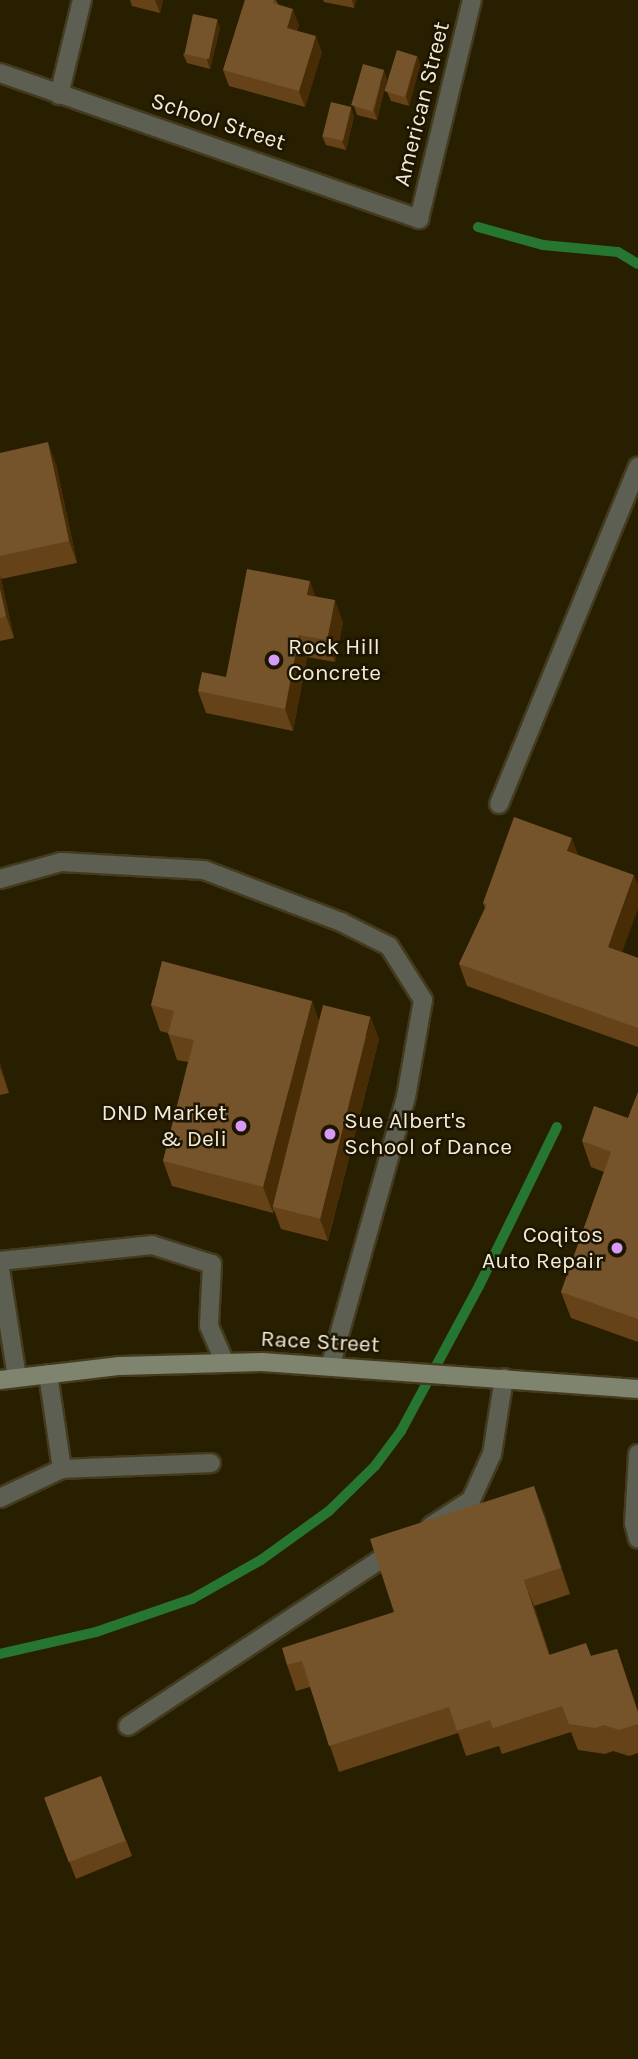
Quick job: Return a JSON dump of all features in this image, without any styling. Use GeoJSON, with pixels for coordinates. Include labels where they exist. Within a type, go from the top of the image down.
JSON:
{"type":"FeatureCollection","features":[{"type":"Feature","properties":{"kind":"main road","name":"Race Street"},"geometry":{"type":"LineString","coordinates":[[8,1379],[120,1366],[225,1363],[496,1377],[638,1390]]}},
{"type":"Feature","properties":{"kind":"street"},"geometry":{"type":"LineString","coordinates":[[59,95],[82,0]]}},
{"type":"Feature","properties":{"kind":"street","name":"American Street"},"geometry":{"type":"LineString","coordinates":[[419,219],[472,0]]}},
{"type":"Feature","properties":{"kind":"street","name":"School Street"},"geometry":{"type":"LineString","coordinates":[[0,73],[274,166],[419,219]]}},
{"type":"Feature","properties":{"kind":"street"},"geometry":{"type":"LineString","coordinates":[[499,804],[638,466]]}},
{"type":"Feature","properties":{"kind":"street"},"geometry":{"type":"LineString","coordinates":[[0,879],[61,862],[204,870],[341,922],[389,946],[423,1000],[406,1097],[330,1367]]}},
{"type":"Feature","properties":{"kind":"street"},"geometry":{"type":"LineString","coordinates":[[0,1261],[152,1245],[212,1264],[209,1326],[225,1363]]}},
{"type":"Feature","properties":{"kind":"street"},"geometry":{"type":"LineString","coordinates":[[0,1269],[8,1379]]}},
{"type":"Feature","properties":{"kind":"street"},"geometry":{"type":"LineString","coordinates":[[48,1374],[62,1469]]}},
{"type":"Feature","properties":{"kind":"street"},"geometry":{"type":"LineString","coordinates":[[128,1726],[471,1500],[492,1454],[496,1377]]}},
{"type":"Feature","properties":{"kind":"street"},"geometry":{"type":"LineString","coordinates":[[638,1454],[634,1523],[638,1539]]}},
{"type":"Feature","properties":{"kind":"street"},"geometry":{"type":"LineString","coordinates":[[0,1498],[62,1469],[211,1463]]}},
{"type":"Feature","properties":{"kind":"building"},"geometry":{"type":"Polygon","coordinates":[[[245,0],[274,0],[273,3],[293,9],[287,28],[316,36],[299,91],[223,70],[245,0]]]}},
{"type":"Feature","properties":{"kind":"building"},"geometry":{"type":"Polygon","coordinates":[[[193,14],[217,19],[209,59],[184,54],[193,14]]]}},
{"type":"Feature","properties":{"kind":"building"},"geometry":{"type":"Polygon","coordinates":[[[397,50],[417,56],[405,97],[384,91],[397,50]]]}},
{"type":"Feature","properties":{"kind":"building"},"geometry":{"type":"Polygon","coordinates":[[[363,64],[384,70],[372,111],[351,105],[363,64]]]}},
{"type":"Feature","properties":{"kind":"building"},"geometry":{"type":"Polygon","coordinates":[[[331,102],[351,107],[343,141],[323,136],[331,102]]]}},
{"type":"Feature","properties":{"kind":"building"},"geometry":{"type":"Polygon","coordinates":[[[48,442],[69,541],[0,556],[0,453],[48,442]]]}},
{"type":"Feature","properties":{"kind":"building","name":"Rock Hill Concrete"},"geometry":{"type":"Polygon","coordinates":[[[247,569],[310,581],[307,595],[335,600],[327,640],[299,635],[285,709],[198,691],[202,672],[226,677],[247,569]]]}},
{"type":"Feature","properties":{"kind":"building"},"geometry":{"type":"Polygon","coordinates":[[[0,589],[6,616],[0,618],[0,589]]]}},
{"type":"Feature","properties":{"kind":"building"},"geometry":{"type":"Polygon","coordinates":[[[514,817],[572,838],[567,851],[634,875],[608,947],[638,958],[638,1028],[459,964],[487,904],[483,903],[514,817]]]}},
{"type":"Feature","properties":{"kind":"building","name":"DND Market & Deli"},"geometry":{"type":"Polygon","coordinates":[[[162,961],[312,1001],[263,1187],[163,1161],[194,1040],[168,1034],[174,1011],[151,1005],[162,961]]]}},
{"type":"Feature","properties":{"kind":"building","name":"Sue Albert's School of Dance"},"geometry":{"type":"Polygon","coordinates":[[[323,1005],[371,1017],[320,1219],[273,1207],[323,1005]]]}},
{"type":"Feature","properties":{"kind":"building","name":"Coqitos Auto Repair"},"geometry":{"type":"Polygon","coordinates":[[[638,1092],[638,1319],[561,1292],[611,1152],[582,1141],[594,1106],[628,1118],[638,1092]]]}},
{"type":"Feature","properties":{"kind":"building"},"geometry":{"type":"Polygon","coordinates":[[[534,1486],[561,1568],[524,1580],[549,1655],[586,1643],[591,1656],[617,1649],[638,1714],[638,1724],[619,1730],[604,1725],[595,1728],[569,1724],[562,1706],[493,1728],[490,1720],[457,1731],[449,1707],[329,1746],[302,1661],[287,1665],[282,1648],[394,1612],[370,1539],[534,1486]]]}},
{"type":"Feature","properties":{"kind":"building"},"geometry":{"type":"Polygon","coordinates":[[[101,1776],[126,1840],[69,1862],[44,1798],[101,1776]]]}},
{"type":"Feature","properties":{"kind":"waterway"},"geometry":{"type":"LineString","coordinates":[[478,227],[543,245],[618,252],[638,264]]}},
{"type":"Feature","properties":{"kind":"waterway"},"geometry":{"type":"LineString","coordinates":[[0,1654],[96,1632],[192,1599],[261,1560],[329,1511],[375,1466],[401,1431],[479,1286],[557,1127]]}},
{"type":"Feature","properties":{"kind":"place","name":"Rock Hill Concrete"},"geometry":{"type":"Point","coordinates":[274,660]}},
{"type":"Feature","properties":{"kind":"place","name":"DND Market & Deli"},"geometry":{"type":"Point","coordinates":[241,1126]}},
{"type":"Feature","properties":{"kind":"place","name":"Sue Albert's School of Dance"},"geometry":{"type":"Point","coordinates":[330,1134]}},
{"type":"Feature","properties":{"kind":"place","name":"Coqitos Auto Repair"},"geometry":{"type":"Point","coordinates":[617,1248]}}]}
